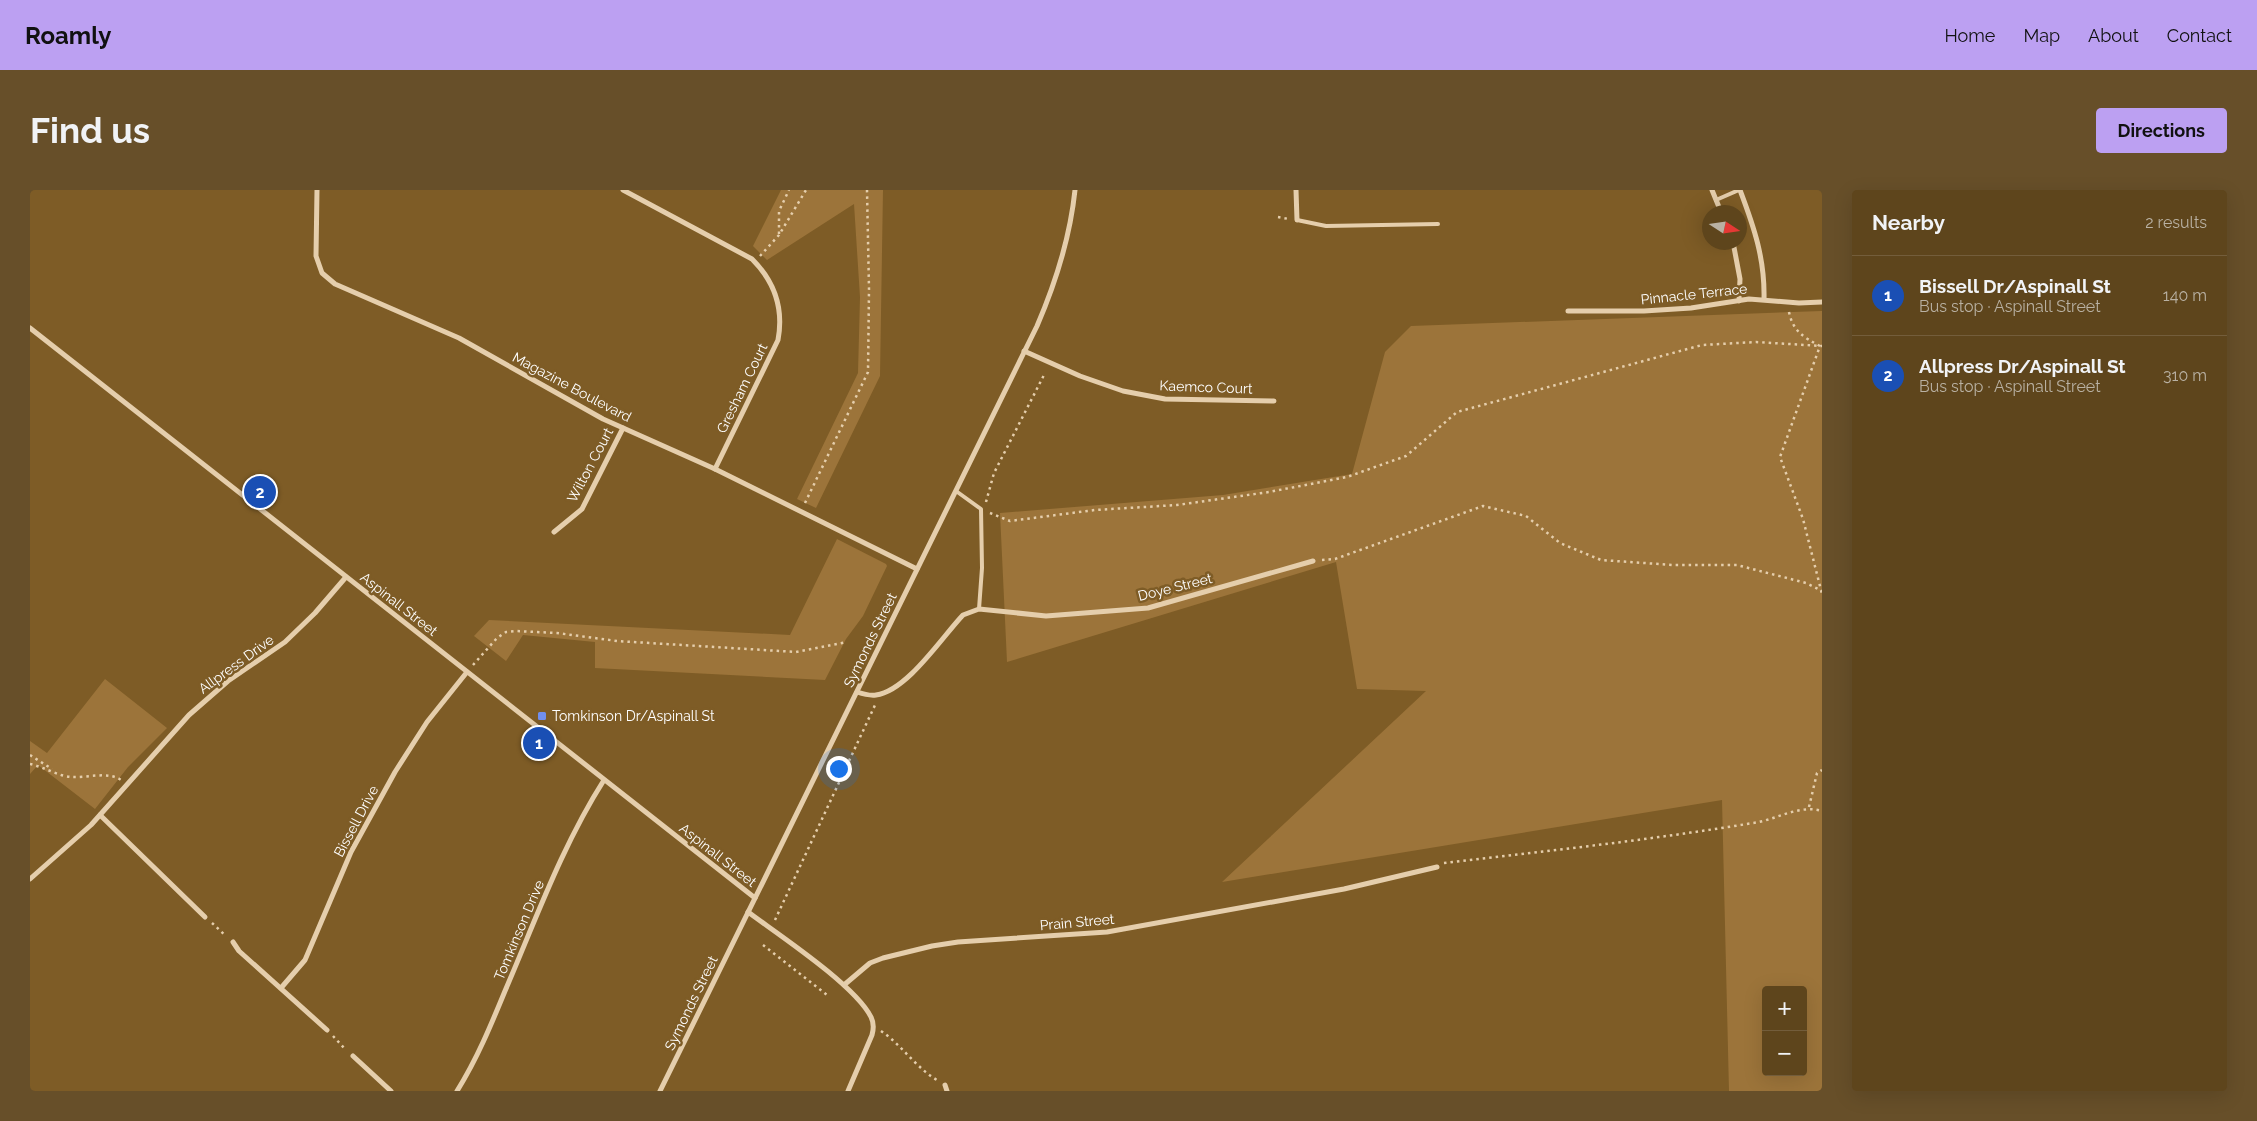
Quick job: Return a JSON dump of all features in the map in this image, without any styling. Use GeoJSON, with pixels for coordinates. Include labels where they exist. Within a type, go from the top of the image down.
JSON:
{"type":"FeatureCollection","features":[{"type":"Feature","properties":{"kind":"street","name":"Magazine Boulevard"},"geometry":{"type":"LineString","coordinates":[[317,190],[316,256],[322,273],[329,280],[459,338],[572,403],[715,469],[917,569]]}},
{"type":"Feature","properties":{"kind":"street","name":"Gresham Court"},"geometry":{"type":"LineString","coordinates":[[624,190],[752,259],[770,281],[776,293],[781,325],[778,340],[715,469]]}},
{"type":"Feature","properties":{"kind":"street","name":"Symonds Street"},"geometry":{"type":"LineString","coordinates":[[660,1091],[1024,351],[1057,275],[1069,228],[1074,190]]}},
{"type":"Feature","properties":{"kind":"street"},"geometry":{"type":"LineString","coordinates":[[1296,190],[1297,220]]}},
{"type":"Feature","properties":{"kind":"street"},"geometry":{"type":"LineString","coordinates":[[1712,190],[1718,205]]}},
{"type":"Feature","properties":{"kind":"street"},"geometry":{"type":"LineString","coordinates":[[1739,190],[1760,245],[1763,263],[1764,299]]}},
{"type":"Feature","properties":{"kind":"street"},"geometry":{"type":"LineString","coordinates":[[1735,250],[1740,279],[1739,301]]}},
{"type":"Feature","properties":{"kind":"street","name":"Pinnacle Terrace"},"geometry":{"type":"LineString","coordinates":[[1568,311],[1644,311],[1712,306],[1764,299],[1788,303],[1822,302]]}},
{"type":"Feature","properties":{"kind":"street","name":"Aspinall Street"},"geometry":{"type":"LineString","coordinates":[[30,328],[755,898]]}},
{"type":"Feature","properties":{"kind":"street","name":"Kaemco Court"},"geometry":{"type":"LineString","coordinates":[[1024,351],[1080,376],[1124,391],[1165,399],[1274,401]]}},
{"type":"Feature","properties":{"kind":"street","name":"Wilton Court"},"geometry":{"type":"LineString","coordinates":[[554,532],[582,509],[623,428]]}},
{"type":"Feature","properties":{"kind":"street","name":"Doye Street"},"geometry":{"type":"LineString","coordinates":[[979,609],[1046,616],[1148,608],[1313,561]]}},
{"type":"Feature","properties":{"kind":"street","name":"Allpress Drive"},"geometry":{"type":"LineString","coordinates":[[30,879],[78,838],[188,715],[228,681],[285,642],[315,613],[346,577]]}},
{"type":"Feature","properties":{"kind":"street"},"geometry":{"type":"LineString","coordinates":[[857,692],[867,695],[881,693],[902,681],[963,615],[979,609]]}},
{"type":"Feature","properties":{"kind":"street","name":"Bissell Drive"},"geometry":{"type":"LineString","coordinates":[[281,988],[305,960],[351,852],[395,772],[427,722],[467,672]]}},
{"type":"Feature","properties":{"kind":"street","name":"Tomkinson Drive"},"geometry":{"type":"LineString","coordinates":[[457,1091],[490,1028],[567,844],[604,780]]}},
{"type":"Feature","properties":{"kind":"street"},"geometry":{"type":"LineString","coordinates":[[100,815],[205,917]]}},
{"type":"Feature","properties":{"kind":"street","name":"Prain Street"},"geometry":{"type":"LineString","coordinates":[[844,985],[870,963],[932,946],[958,942],[1107,932],[1344,890],[1436,867]]}},
{"type":"Feature","properties":{"kind":"street"},"geometry":{"type":"LineString","coordinates":[[748,912],[844,985],[866,1008],[874,1026],[848,1091]]}},
{"type":"Feature","properties":{"kind":"street"},"geometry":{"type":"LineString","coordinates":[[233,942],[239,951],[328,1030]]}},
{"type":"Feature","properties":{"kind":"street"},"geometry":{"type":"LineString","coordinates":[[353,1056],[391,1091]]}},
{"type":"Feature","properties":{"kind":"lane"},"geometry":{"type":"LineString","coordinates":[[1716,200],[1739,190]]}},
{"type":"Feature","properties":{"kind":"lane"},"geometry":{"type":"LineString","coordinates":[[1297,220],[1326,226],[1438,224]]}},
{"type":"Feature","properties":{"kind":"lane"},"geometry":{"type":"LineString","coordinates":[[956,491],[982,510],[982,568],[979,609]]}},
{"type":"Feature","properties":{"kind":"path"},"geometry":{"type":"LineString","coordinates":[[779,235],[779,211],[789,190]]}},
{"type":"Feature","properties":{"kind":"path"},"geometry":{"type":"LineString","coordinates":[[752,259],[764,253],[779,235],[806,190]]}},
{"type":"Feature","properties":{"kind":"path"},"geometry":{"type":"LineString","coordinates":[[801,511],[868,372],[867,190]]}},
{"type":"Feature","properties":{"kind":"path"},"geometry":{"type":"LineString","coordinates":[[1788,303],[1792,324],[1798,334],[1821,346]]}},
{"type":"Feature","properties":{"kind":"path"},"geometry":{"type":"LineString","coordinates":[[1045,372],[994,473],[988,498],[982,510],[1010,521],[1095,510],[1177,505],[1269,492],[1347,477],[1406,456],[1457,412],[1702,345],[1756,342],[1821,346]]}},
{"type":"Feature","properties":{"kind":"path"},"geometry":{"type":"LineString","coordinates":[[1821,346],[1780,456],[1803,519],[1822,592]]}},
{"type":"Feature","properties":{"kind":"path"},"geometry":{"type":"LineString","coordinates":[[1313,561],[1335,559],[1483,506],[1526,516],[1560,543],[1601,560],[1673,565],[1736,564],[1806,583],[1822,592]]}},
{"type":"Feature","properties":{"kind":"path"},"geometry":{"type":"LineString","coordinates":[[467,672],[497,638],[506,632],[516,631],[557,633],[617,642],[796,652],[847,642]]}},
{"type":"Feature","properties":{"kind":"path"},"geometry":{"type":"LineString","coordinates":[[774,922],[881,693]]}},
{"type":"Feature","properties":{"kind":"path"},"geometry":{"type":"LineString","coordinates":[[30,755],[68,777],[90,778],[108,775],[116,776],[126,784]]}},
{"type":"Feature","properties":{"kind":"path"},"geometry":{"type":"LineString","coordinates":[[30,764],[57,772]]}},
{"type":"Feature","properties":{"kind":"path"},"geometry":{"type":"LineString","coordinates":[[1809,807],[1817,773],[1822,770]]}},
{"type":"Feature","properties":{"kind":"path"},"geometry":{"type":"LineString","coordinates":[[1436,867],[1441,864],[1664,838],[1759,822],[1809,807],[1822,811]]}},
{"type":"Feature","properties":{"kind":"path"},"geometry":{"type":"LineString","coordinates":[[205,917],[233,942]]}},
{"type":"Feature","properties":{"kind":"path"},"geometry":{"type":"LineString","coordinates":[[763,945],[827,994]]}},
{"type":"Feature","properties":{"kind":"path"},"geometry":{"type":"LineString","coordinates":[[874,1026],[897,1041],[918,1065],[946,1088]]}},
{"type":"Feature","properties":{"kind":"path"},"geometry":{"type":"LineString","coordinates":[[328,1030],[353,1056]]}},
{"type":"Feature","properties":{"kind":"shaded area"},"geometry":{"type":"Polygon","coordinates":[[[781,190],[883,190],[880,376],[816,508],[797,499],[858,373],[860,297],[854,204],[767,260],[753,246],[781,190]]]}},
{"type":"Feature","properties":{"kind":"shaded area"},"geometry":{"type":"Polygon","coordinates":[[[1822,311],[1822,1091],[1729,1091],[1722,800],[1222,882],[1426,691],[1357,689],[1336,562],[1007,662],[1000,513],[1223,495],[1352,474],[1385,352],[1411,326],[1822,311]]]}},
{"type":"Feature","properties":{"kind":"shaded area"},"geometry":{"type":"Polygon","coordinates":[[[837,539],[887,566],[863,616],[846,639],[825,680],[595,668],[595,642],[523,635],[506,661],[474,636],[489,620],[790,635],[837,539]]]}},
{"type":"Feature","properties":{"kind":"shaded area"},"geometry":{"type":"Polygon","coordinates":[[[105,679],[167,728],[128,767],[95,809],[38,765],[30,774],[30,741],[47,753],[105,679]]]}},
{"type":"Feature","properties":{"kind":"place","name":"Allpress Dr/Aspinall St"},"geometry":{"type":"Point","coordinates":[260,492]}},
{"type":"Feature","properties":{"kind":"place","name":"Tomkinson Dr/Aspinall St"},"geometry":{"type":"Point","coordinates":[542,716]}},
{"type":"Feature","properties":{"kind":"place","name":"Bissell Dr/Aspinall St"},"geometry":{"type":"Point","coordinates":[539,743]}}]}
